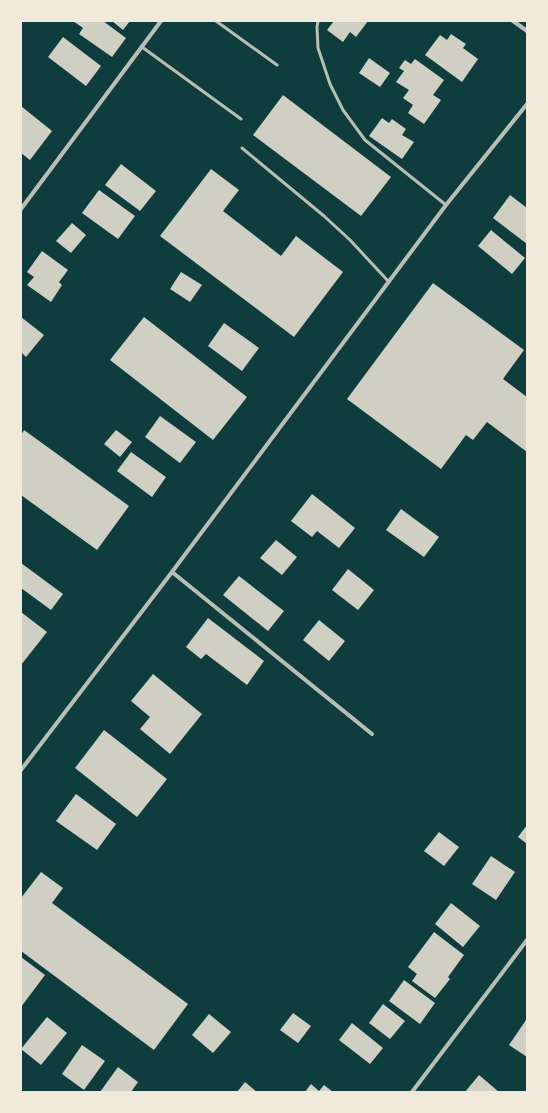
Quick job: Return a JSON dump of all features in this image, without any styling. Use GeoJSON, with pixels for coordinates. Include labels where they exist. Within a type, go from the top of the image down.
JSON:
{"type":"FeatureCollection","features":[{"type":"Feature","properties":{"kind":"street"},"geometry":{"type":"LineString","coordinates":[[21,208],[161,21]]}},
{"type":"Feature","properties":{"kind":"street"},"geometry":{"type":"LineString","coordinates":[[513,21],[527,30]]}},
{"type":"Feature","properties":{"kind":"street"},"geometry":{"type":"LineString","coordinates":[[21,770],[172,572],[446,205],[527,104]]}},
{"type":"Feature","properties":{"kind":"street"},"geometry":{"type":"LineString","coordinates":[[172,572],[372,734]]}},
{"type":"Feature","properties":{"kind":"street"},"geometry":{"type":"LineString","coordinates":[[412,1092],[527,940]]}},
{"type":"Feature","properties":{"kind":"lane"},"geometry":{"type":"LineString","coordinates":[[216,21],[277,65]]}},
{"type":"Feature","properties":{"kind":"lane"},"geometry":{"type":"LineString","coordinates":[[318,21],[318,48],[330,84],[343,110],[365,140],[446,205]]}},
{"type":"Feature","properties":{"kind":"lane"},"geometry":{"type":"LineString","coordinates":[[142,47],[241,119]]}},
{"type":"Feature","properties":{"kind":"lane"},"geometry":{"type":"LineString","coordinates":[[242,148],[350,240],[389,282]]}},
{"type":"Feature","properties":{"kind":"building"},"geometry":{"type":"Polygon","coordinates":[[[73,21],[103,21],[126,38],[112,57],[79,34],[83,28],[73,21]]]}},
{"type":"Feature","properties":{"kind":"building"},"geometry":{"type":"Polygon","coordinates":[[[112,21],[130,21],[123,30],[112,21]]]}},
{"type":"Feature","properties":{"kind":"building"},"geometry":{"type":"Polygon","coordinates":[[[334,21],[368,21],[356,37],[350,32],[343,42],[327,30],[334,21]]]}},
{"type":"Feature","properties":{"kind":"building"},"geometry":{"type":"Polygon","coordinates":[[[451,34],[466,44],[463,48],[478,59],[462,82],[425,55],[440,35],[447,40],[451,34]]]}},
{"type":"Feature","properties":{"kind":"building"},"geometry":{"type":"Polygon","coordinates":[[[63,37],[101,66],[86,86],[48,57],[63,37]]]}},
{"type":"Feature","properties":{"kind":"building"},"geometry":{"type":"Polygon","coordinates":[[[369,58],[390,73],[380,87],[359,73],[369,58]]]}},
{"type":"Feature","properties":{"kind":"building"},"geometry":{"type":"Polygon","coordinates":[[[415,59],[444,80],[433,95],[441,100],[424,124],[408,113],[413,105],[403,98],[409,90],[396,82],[404,71],[399,68],[405,60],[411,64],[415,59]]]}},
{"type":"Feature","properties":{"kind":"building"},"geometry":{"type":"Polygon","coordinates":[[[283,95],[391,177],[361,216],[253,135],[283,95]]]}},
{"type":"Feature","properties":{"kind":"building"},"geometry":{"type":"Polygon","coordinates":[[[21,106],[52,131],[30,160],[21,153],[21,106]]]}},
{"type":"Feature","properties":{"kind":"building"},"geometry":{"type":"Polygon","coordinates":[[[382,118],[389,123],[392,119],[406,129],[402,135],[414,142],[402,159],[369,136],[382,118]]]}},
{"type":"Feature","properties":{"kind":"building"},"geometry":{"type":"Polygon","coordinates":[[[121,164],[156,191],[140,211],[105,185],[121,164]]]}},
{"type":"Feature","properties":{"kind":"building"},"geometry":{"type":"Polygon","coordinates":[[[211,169],[239,190],[223,211],[281,256],[296,236],[343,272],[294,337],[160,236],[211,169]]]}},
{"type":"Feature","properties":{"kind":"building"},"geometry":{"type":"Polygon","coordinates":[[[99,190],[135,216],[118,239],[82,213],[99,190]]]}},
{"type":"Feature","properties":{"kind":"building"},"geometry":{"type":"Polygon","coordinates":[[[510,195],[527,208],[527,244],[493,218],[510,195]]]}},
{"type":"Feature","properties":{"kind":"building"},"geometry":{"type":"Polygon","coordinates":[[[72,223],[86,235],[71,253],[56,241],[72,223]]]}},
{"type":"Feature","properties":{"kind":"building"},"geometry":{"type":"Polygon","coordinates":[[[491,230],[525,258],[512,274],[478,246],[491,230]]]}},
{"type":"Feature","properties":{"kind":"building"},"geometry":{"type":"Polygon","coordinates":[[[42,251],[68,270],[59,282],[62,285],[51,302],[27,285],[34,277],[27,272],[42,251]]]}},
{"type":"Feature","properties":{"kind":"building"},"geometry":{"type":"Polygon","coordinates":[[[181,272],[202,285],[190,302],[170,289],[181,272]]]}},
{"type":"Feature","properties":{"kind":"building"},"geometry":{"type":"Polygon","coordinates":[[[433,283],[524,350],[503,379],[527,397],[527,452],[487,422],[473,440],[466,435],[441,469],[347,399],[433,283]]]}},
{"type":"Feature","properties":{"kind":"building"},"geometry":{"type":"Polygon","coordinates":[[[21,317],[44,335],[26,357],[21,352],[21,317]]]}},
{"type":"Feature","properties":{"kind":"building"},"geometry":{"type":"Polygon","coordinates":[[[144,317],[247,397],[213,440],[110,360],[144,317]]]}},
{"type":"Feature","properties":{"kind":"building"},"geometry":{"type":"Polygon","coordinates":[[[224,323],[259,348],[242,371],[208,346],[224,323]]]}},
{"type":"Feature","properties":{"kind":"building"},"geometry":{"type":"Polygon","coordinates":[[[160,416],[196,442],[180,463],[145,437],[160,416]]]}},
{"type":"Feature","properties":{"kind":"building"},"geometry":{"type":"Polygon","coordinates":[[[24,430],[129,506],[97,550],[21,495],[21,435],[24,430]]]}},
{"type":"Feature","properties":{"kind":"building"},"geometry":{"type":"Polygon","coordinates":[[[116,430],[132,442],[120,457],[104,444],[116,430]]]}},
{"type":"Feature","properties":{"kind":"building"},"geometry":{"type":"Polygon","coordinates":[[[131,452],[166,477],[152,497],[117,471],[131,452]]]}},
{"type":"Feature","properties":{"kind":"building"},"geometry":{"type":"Polygon","coordinates":[[[312,494],[355,528],[339,548],[317,531],[312,537],[291,521],[312,494]]]}},
{"type":"Feature","properties":{"kind":"building"},"geometry":{"type":"Polygon","coordinates":[[[401,509],[439,537],[424,557],[386,530],[401,509]]]}},
{"type":"Feature","properties":{"kind":"building"},"geometry":{"type":"Polygon","coordinates":[[[276,540],[297,557],[282,575],[260,558],[276,540]]]}},
{"type":"Feature","properties":{"kind":"building"},"geometry":{"type":"Polygon","coordinates":[[[21,563],[63,594],[51,610],[21,588],[21,563]]]}},
{"type":"Feature","properties":{"kind":"building"},"geometry":{"type":"Polygon","coordinates":[[[348,569],[374,590],[358,610],[332,590],[348,569]]]}},
{"type":"Feature","properties":{"kind":"building"},"geometry":{"type":"Polygon","coordinates":[[[239,576],[284,611],[268,631],[223,595],[239,576]]]}},
{"type":"Feature","properties":{"kind":"building"},"geometry":{"type":"Polygon","coordinates":[[[21,612],[47,632],[21,665],[21,612]]]}},
{"type":"Feature","properties":{"kind":"building"},"geometry":{"type":"Polygon","coordinates":[[[208,618],[264,661],[247,685],[206,654],[201,659],[186,647],[208,618]]]}},
{"type":"Feature","properties":{"kind":"building"},"geometry":{"type":"Polygon","coordinates":[[[319,620],[345,641],[329,661],[303,640],[319,620]]]}},
{"type":"Feature","properties":{"kind":"building"},"geometry":{"type":"Polygon","coordinates":[[[153,674],[202,714],[170,754],[140,729],[150,717],[131,701],[153,674]]]}},
{"type":"Feature","properties":{"kind":"building"},"geometry":{"type":"Polygon","coordinates":[[[104,730],[167,779],[137,817],[75,768],[104,730]]]}},
{"type":"Feature","properties":{"kind":"building"},"geometry":{"type":"Polygon","coordinates":[[[76,794],[116,824],[97,850],[56,821],[76,794]]]}},
{"type":"Feature","properties":{"kind":"building"},"geometry":{"type":"Polygon","coordinates":[[[527,825],[527,844],[518,837],[527,825]]]}},
{"type":"Feature","properties":{"kind":"building"},"geometry":{"type":"Polygon","coordinates":[[[439,832],[459,847],[444,866],[424,851],[439,832]]]}},
{"type":"Feature","properties":{"kind":"building"},"geometry":{"type":"Polygon","coordinates":[[[491,856],[515,872],[496,900],[472,884],[491,856]]]}},
{"type":"Feature","properties":{"kind":"building"},"geometry":{"type":"Polygon","coordinates":[[[41,872],[63,888],[52,903],[188,1004],[154,1050],[21,951],[21,898],[41,872]]]}},
{"type":"Feature","properties":{"kind":"building"},"geometry":{"type":"Polygon","coordinates":[[[451,903],[480,926],[463,947],[435,924],[451,903]]]}},
{"type":"Feature","properties":{"kind":"building"},"geometry":{"type":"Polygon","coordinates":[[[434,932],[464,955],[448,977],[450,979],[435,998],[412,981],[417,974],[408,967],[434,932]]]}},
{"type":"Feature","properties":{"kind":"building"},"geometry":{"type":"Polygon","coordinates":[[[21,957],[45,975],[21,1007],[21,957]]]}},
{"type":"Feature","properties":{"kind":"building"},"geometry":{"type":"Polygon","coordinates":[[[404,980],[435,1003],[420,1024],[389,1001],[404,980]]]}},
{"type":"Feature","properties":{"kind":"building"},"geometry":{"type":"Polygon","coordinates":[[[383,1004],[405,1021],[390,1039],[369,1023],[383,1004]]]}},
{"type":"Feature","properties":{"kind":"building"},"geometry":{"type":"Polygon","coordinates":[[[293,1013],[311,1026],[298,1043],[280,1030],[293,1013]]]}},
{"type":"Feature","properties":{"kind":"building"},"geometry":{"type":"Polygon","coordinates":[[[209,1014],[231,1032],[213,1053],[192,1035],[209,1014]]]}},
{"type":"Feature","properties":{"kind":"building"},"geometry":{"type":"Polygon","coordinates":[[[47,1017],[67,1033],[41,1065],[21,1049],[47,1017]]]}},
{"type":"Feature","properties":{"kind":"building"},"geometry":{"type":"Polygon","coordinates":[[[526,1020],[527,1021],[527,1057],[509,1045],[526,1020]]]}},
{"type":"Feature","properties":{"kind":"building"},"geometry":{"type":"Polygon","coordinates":[[[352,1023],[383,1048],[370,1064],[339,1040],[352,1023]]]}},
{"type":"Feature","properties":{"kind":"building"},"geometry":{"type":"Polygon","coordinates":[[[82,1045],[105,1061],[84,1090],[62,1074],[82,1045]]]}},
{"type":"Feature","properties":{"kind":"building"},"geometry":{"type":"Polygon","coordinates":[[[118,1067],[138,1082],[131,1092],[100,1092],[118,1067]]]}},
{"type":"Feature","properties":{"kind":"building"},"geometry":{"type":"Polygon","coordinates":[[[479,1075],[499,1092],[465,1092],[479,1075]]]}},
{"type":"Feature","properties":{"kind":"building"},"geometry":{"type":"Polygon","coordinates":[[[245,1082],[257,1092],[237,1092],[245,1082]]]}},
{"type":"Feature","properties":{"kind":"building"},"geometry":{"type":"Polygon","coordinates":[[[311,1084],[319,1091],[324,1085],[333,1092],[305,1092],[311,1084]]]}}]}
